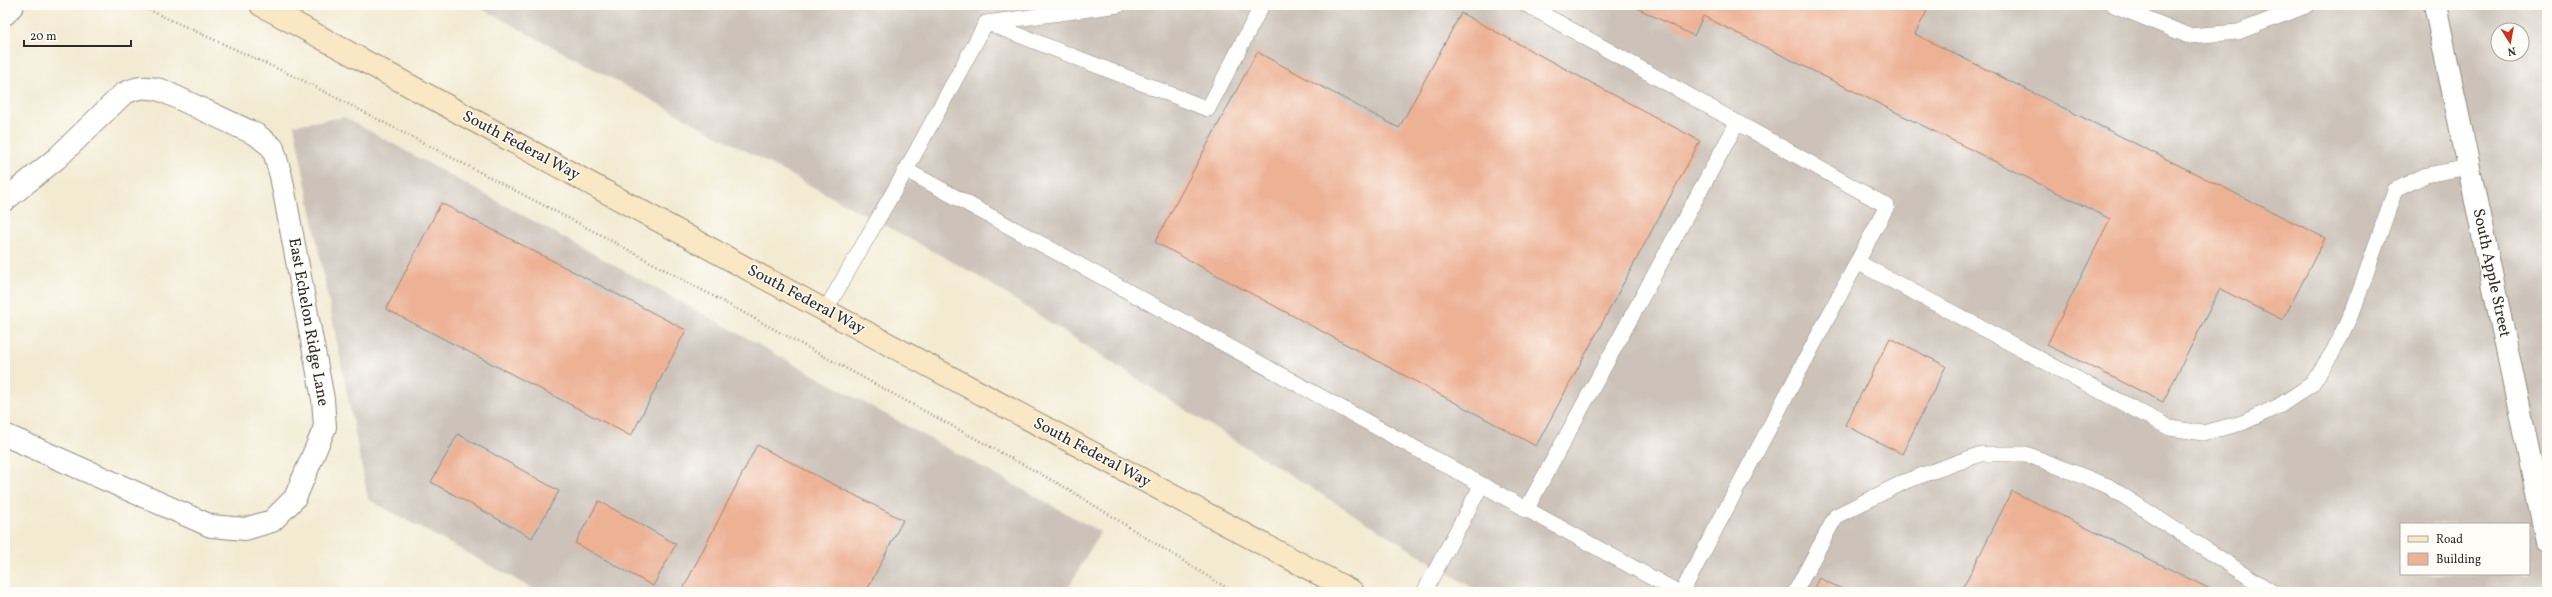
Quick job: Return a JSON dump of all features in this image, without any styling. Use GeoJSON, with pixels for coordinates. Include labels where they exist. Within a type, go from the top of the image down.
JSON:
{"type":"FeatureCollection","features":[{"type":"Feature","properties":{"kind":"main road","name":"South Federal Way"},"geometry":{"type":"LineString","coordinates":[[261,5],[825,311],[1353,592]]}},
{"type":"Feature","properties":{"kind":"street"},"geometry":{"type":"LineString","coordinates":[[5,14],[13,5]]}},
{"type":"Feature","properties":{"kind":"street","name":"South Apple Street"},"geometry":{"type":"LineString","coordinates":[[2435,5],[2547,541]]}},
{"type":"Feature","properties":{"kind":"street","name":"East Echelon Ridge Lane"},"geometry":{"type":"LineString","coordinates":[[5,200],[57,158],[123,94],[133,89],[147,86],[161,90],[257,135],[273,148],[281,176],[323,399],[325,427],[295,498],[272,521],[244,529],[211,526],[5,434]]}},
{"type":"Feature","properties":{"kind":"lane"},"geometry":{"type":"LineString","coordinates":[[986,23],[1119,5]]}},
{"type":"Feature","properties":{"kind":"lane"},"geometry":{"type":"LineString","coordinates":[[986,23],[1208,109],[1262,5]]}},
{"type":"Feature","properties":{"kind":"lane"},"geometry":{"type":"LineString","coordinates":[[1527,5],[1887,206],[1682,592]]}},
{"type":"Feature","properties":{"kind":"lane"},"geometry":{"type":"LineString","coordinates":[[2114,5],[2189,36],[2238,32],[2308,5]]}},
{"type":"Feature","properties":{"kind":"lane"},"geometry":{"type":"LineString","coordinates":[[825,311],[906,170],[986,23]]}},
{"type":"Feature","properties":{"kind":"lane"},"geometry":{"type":"LineString","coordinates":[[1526,510],[1737,123]]}},
{"type":"Feature","properties":{"kind":"lane"},"geometry":{"type":"LineString","coordinates":[[1857,262],[2170,428],[2203,433],[2254,417],[2279,406],[2312,384],[2334,350],[2354,308],[2395,190],[2426,174],[2469,167]]}},
{"type":"Feature","properties":{"kind":"lane"},"geometry":{"type":"LineString","coordinates":[[906,170],[1481,486],[1678,592]]}},
{"type":"Feature","properties":{"kind":"lane"},"geometry":{"type":"LineString","coordinates":[[1795,592],[1836,516],[1906,481],[1981,454],[2026,454],[2108,486],[2272,592]]}},
{"type":"Feature","properties":{"kind":"lane"},"geometry":{"type":"LineString","coordinates":[[1424,592],[1481,486]]}},
{"type":"Feature","properties":{"kind":"path"},"geometry":{"type":"LineString","coordinates":[[138,5],[300,79],[599,234],[1068,489],[1233,592]]}},
{"type":"Feature","properties":{"kind":"shaded area"},"geometry":{"type":"Polygon","coordinates":[[[475,5],[2547,5],[2547,592],[1479,592],[1173,402],[975,274],[475,5]]]}},
{"type":"Feature","properties":{"kind":"shaded area"},"geometry":{"type":"Polygon","coordinates":[[[344,117],[1100,532],[1066,592],[539,592],[368,499],[294,125],[344,117]]]}},
{"type":"Feature","properties":{"kind":"building"},"geometry":{"type":"Polygon","coordinates":[[[1636,5],[1930,5],[1915,34],[2325,238],[2283,320],[2220,289],[2163,402],[2047,345],[2110,219],[1703,16],[1694,36],[1635,7],[1636,5]]]}},
{"type":"Feature","properties":{"kind":"building"},"geometry":{"type":"Polygon","coordinates":[[[1461,13],[1700,141],[1536,446],[1155,242],[1257,52],[1399,128],[1461,13]]]}},
{"type":"Feature","properties":{"kind":"building"},"geometry":{"type":"Polygon","coordinates":[[[441,203],[686,330],[631,436],[386,309],[441,203]]]}},
{"type":"Feature","properties":{"kind":"building"},"geometry":{"type":"Polygon","coordinates":[[[1890,338],[1946,366],[1902,454],[1845,425],[1890,338]]]}},
{"type":"Feature","properties":{"kind":"building"},"geometry":{"type":"Polygon","coordinates":[[[458,434],[559,491],[532,538],[431,482],[458,434]]]}},
{"type":"Feature","properties":{"kind":"building"},"geometry":{"type":"Polygon","coordinates":[[[757,445],[903,520],[866,592],[689,592],[683,589],[757,445]]]}},
{"type":"Feature","properties":{"kind":"building"},"geometry":{"type":"Polygon","coordinates":[[[2012,491],[2216,592],[1961,592],[2012,491]]]}},
{"type":"Feature","properties":{"kind":"building"},"geometry":{"type":"Polygon","coordinates":[[[599,501],[676,544],[653,586],[575,543],[599,501]]]}},
{"type":"Feature","properties":{"kind":"building"},"geometry":{"type":"Polygon","coordinates":[[[1819,578],[1848,592],[1812,592],[1819,578]]]}}]}
